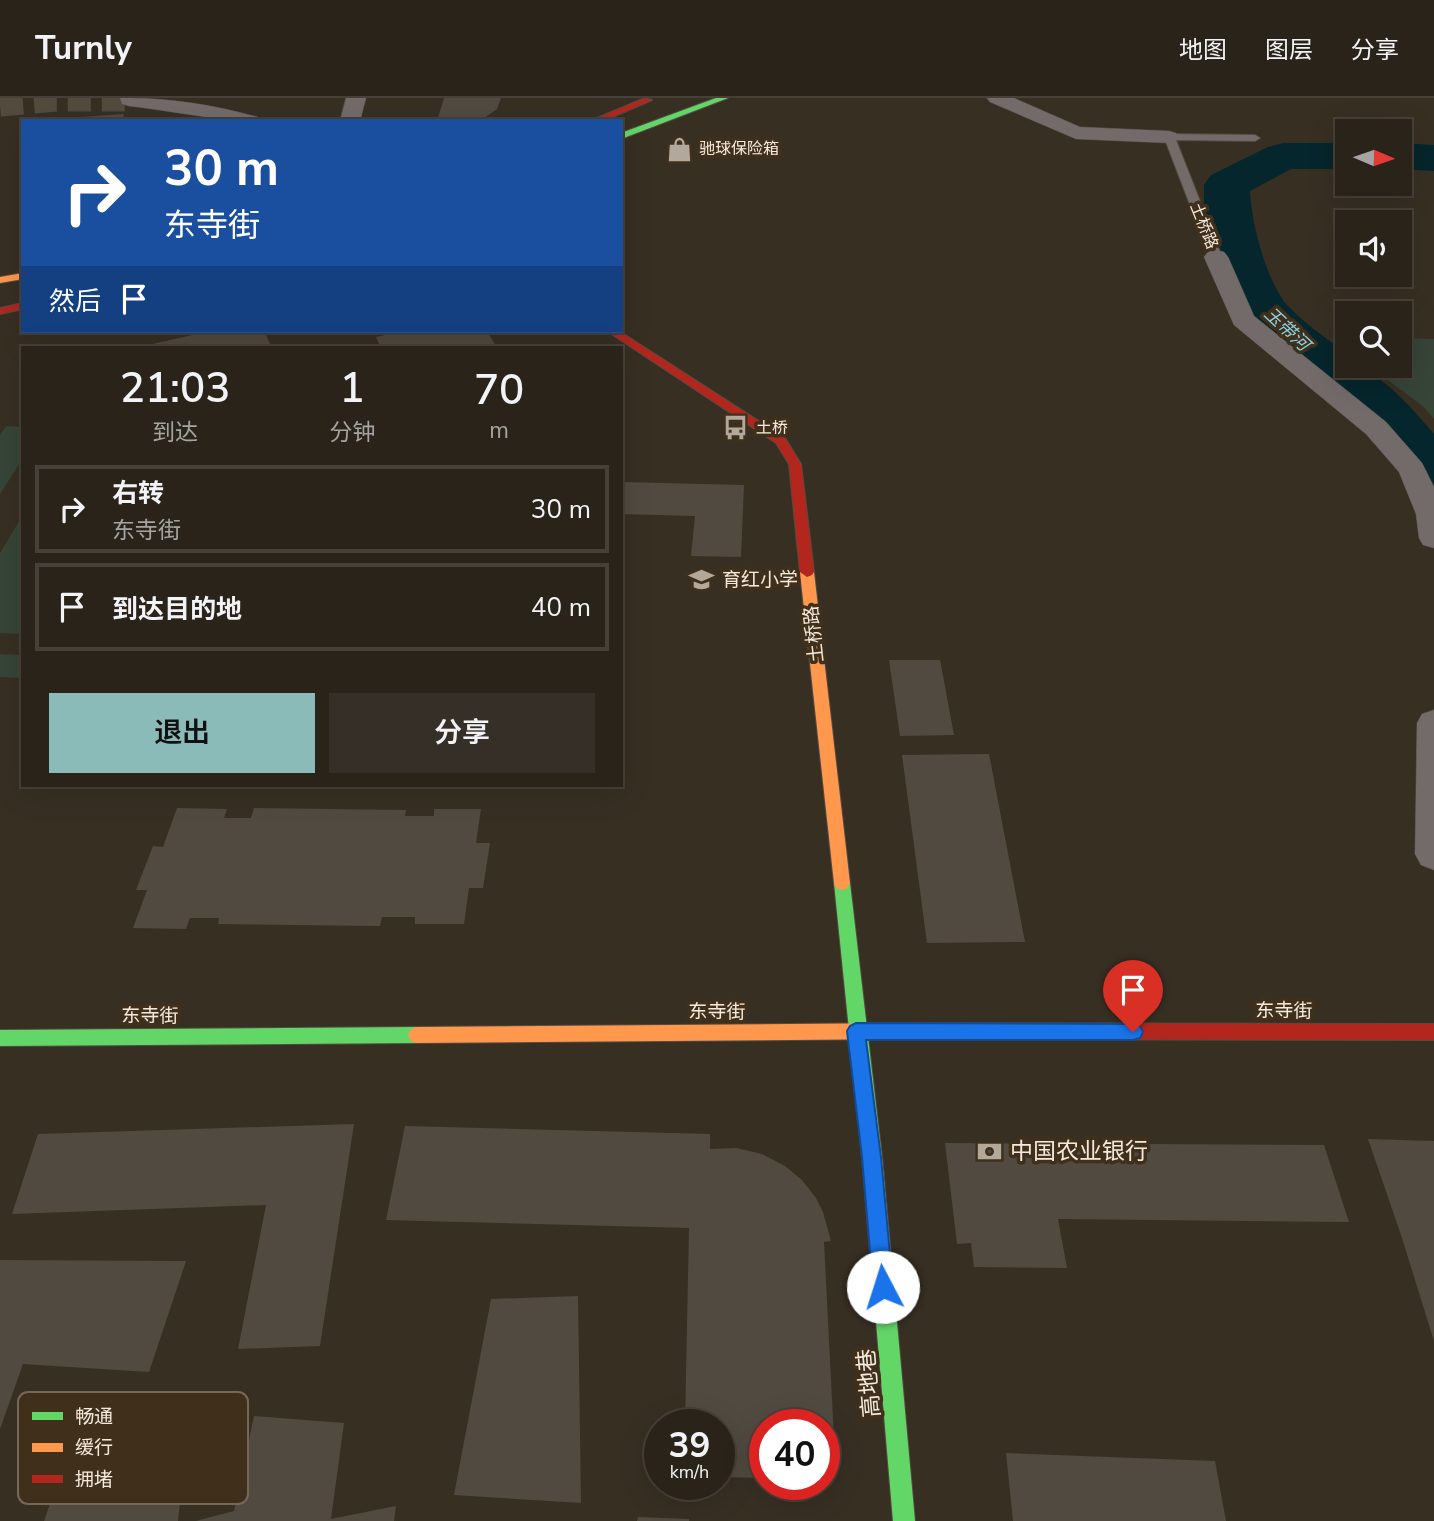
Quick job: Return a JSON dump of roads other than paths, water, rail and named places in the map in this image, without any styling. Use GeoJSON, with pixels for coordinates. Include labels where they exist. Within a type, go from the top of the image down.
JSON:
{"type":"FeatureCollection","features":[{"type":"Feature","properties":{"kind":"street"},"geometry":{"type":"LineString","coordinates":[[351,119],[356,98]]}},
{"type":"Feature","properties":{"kind":"street"},"geometry":{"type":"LineString","coordinates":[[599,119],[653,98]]}},
{"type":"Feature","properties":{"kind":"street"},"geometry":{"type":"LineString","coordinates":[[623,135],[724,98]]}},
{"type":"Feature","properties":{"kind":"street"},"geometry":{"type":"LineString","coordinates":[[997,98],[1076,133],[1169,137]]}},
{"type":"Feature","properties":{"kind":"street"},"geometry":{"type":"LineString","coordinates":[[129,100],[199,108],[243,119]]}},
{"type":"Feature","properties":{"kind":"street","name":"土桥路"},"geometry":{"type":"LineString","coordinates":[[1216,257],[1243,320],[1376,428],[1412,469],[1431,514],[1434,538]]}},
{"type":"Feature","properties":{"kind":"street"},"geometry":{"type":"LineString","coordinates":[[0,280],[21,276]]}},
{"type":"Feature","properties":{"kind":"street"},"geometry":{"type":"LineString","coordinates":[[0,311],[21,306]]}},
{"type":"Feature","properties":{"kind":"street","name":"土桥路"},"geometry":{"type":"LineString","coordinates":[[615,333],[781,441],[796,464],[856,1031]]}},
{"type":"Feature","properties":{"kind":"street"},"geometry":{"type":"LineString","coordinates":[[1434,723],[1434,855]]}},
{"type":"Feature","properties":{"kind":"street","name":"东寺街"},"geometry":{"type":"LineString","coordinates":[[0,1038],[856,1031],[1434,1032]]}},
{"type":"Feature","properties":{"kind":"street","name":"高地巷"},"geometry":{"type":"LineString","coordinates":[[856,1031],[872,1157],[904,1521]]}},
{"type":"Feature","properties":{"kind":"lane"},"geometry":{"type":"LineString","coordinates":[[1169,137],[1255,138]]}},
{"type":"Feature","properties":{"kind":"lane","name":"土桥路"},"geometry":{"type":"LineString","coordinates":[[1169,137],[1216,257]]}},
{"type":"Feature","properties":{"kind":"waterway","name":"玉带河"},"geometry":{"type":"LineString","coordinates":[[1335,156],[1283,156],[1227,185],[1227,203],[1243,272],[1267,315],[1389,417],[1434,471]]}},
{"type":"Feature","properties":{"kind":"waterway","name":"玉带河"},"geometry":{"type":"LineString","coordinates":[[1412,157],[1434,158]]}},
{"type":"Feature","properties":{"kind":"tunnel"},"geometry":{"type":"LineString","coordinates":[[0,105],[56,100],[129,100]]}},
{"type":"Feature","properties":{"kind":"place","name":"驰球保险箱"},"geometry":{"type":"Point","coordinates":[679,149]}},
{"type":"Feature","properties":{"kind":"place","name":"土桥"},"geometry":{"type":"Point","coordinates":[736,428]}},
{"type":"Feature","properties":{"kind":"place","name":"育红小学"},"geometry":{"type":"Point","coordinates":[702,580]}},
{"type":"Feature","properties":{"kind":"place","name":"中国农业银行"},"geometry":{"type":"Point","coordinates":[990,1151]}}]}
